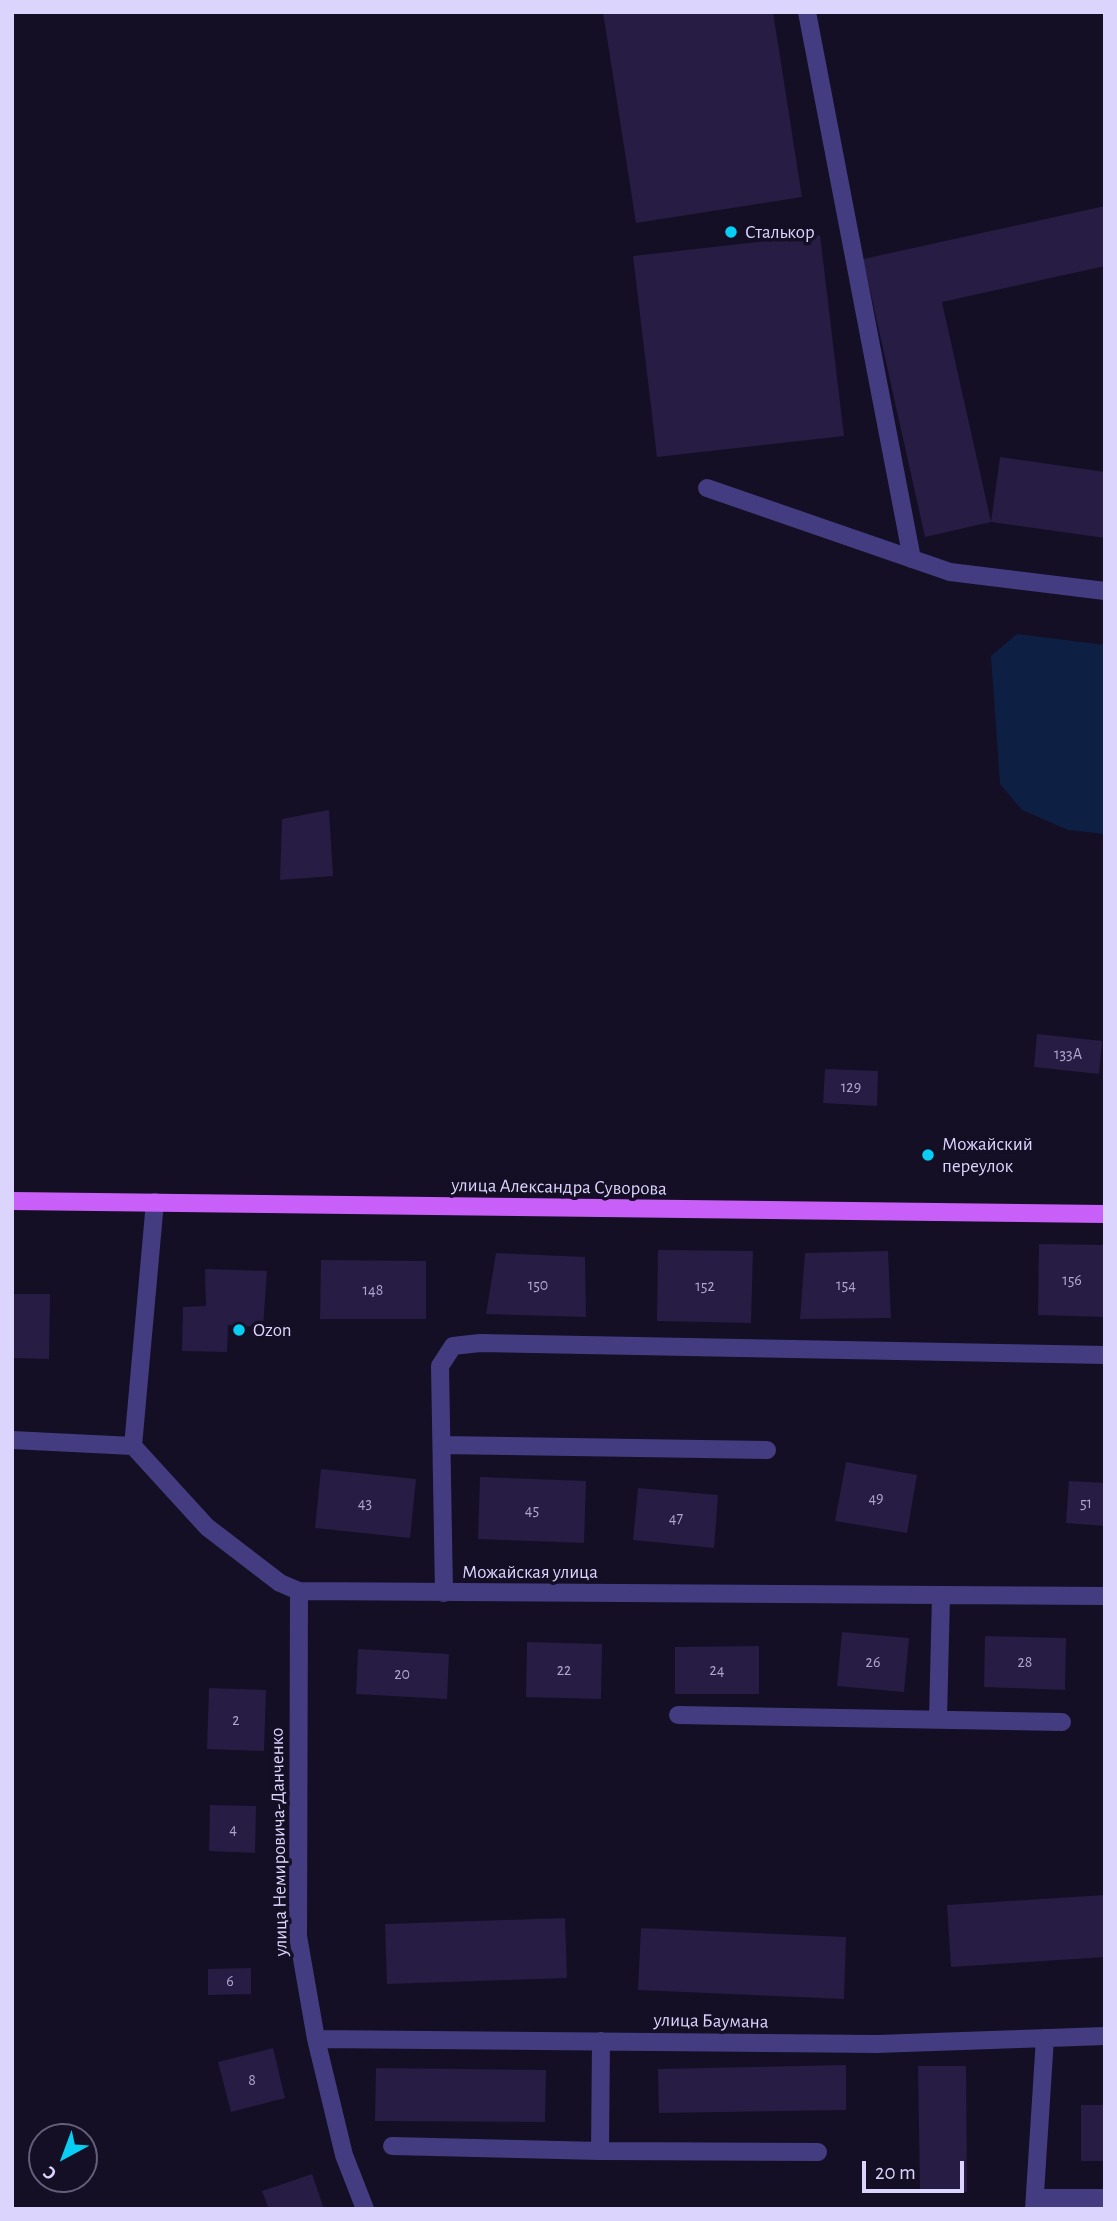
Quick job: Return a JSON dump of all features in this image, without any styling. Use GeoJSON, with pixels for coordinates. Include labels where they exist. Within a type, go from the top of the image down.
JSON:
{"type":"FeatureCollection","features":[{"type":"Feature","properties":{"kind":"main road","name":"улица Александра Суворова"},"geometry":{"type":"LineString","coordinates":[[12,1201],[993,1215],[1105,1214]]}},
{"type":"Feature","properties":{"kind":"street"},"geometry":{"type":"LineString","coordinates":[[807,12],[912,559]]}},
{"type":"Feature","properties":{"kind":"street"},"geometry":{"type":"LineString","coordinates":[[707,488],[950,572],[1105,591]]}},
{"type":"Feature","properties":{"kind":"street"},"geometry":{"type":"LineString","coordinates":[[12,1440],[133,1446],[155,1202]]}},
{"type":"Feature","properties":{"kind":"street"},"geometry":{"type":"LineString","coordinates":[[444,1592],[440,1366],[453,1346],[480,1343],[1105,1355]]}},
{"type":"Feature","properties":{"kind":"street"},"geometry":{"type":"LineString","coordinates":[[442,1445],[767,1450]]}},
{"type":"Feature","properties":{"kind":"street","name":"Можайская улица"},"geometry":{"type":"LineString","coordinates":[[133,1446],[207,1527],[280,1583],[299,1591],[1105,1596]]}},
{"type":"Feature","properties":{"kind":"street","name":"улица Немировича-Данченко"},"geometry":{"type":"LineString","coordinates":[[299,1591],[298,1936],[316,2039],[344,2155],[365,2209]]}},
{"type":"Feature","properties":{"kind":"street"},"geometry":{"type":"LineString","coordinates":[[938,1719],[941,1595]]}},
{"type":"Feature","properties":{"kind":"street"},"geometry":{"type":"LineString","coordinates":[[678,1715],[1062,1722]]}},
{"type":"Feature","properties":{"kind":"street","name":"улица Баумана"},"geometry":{"type":"LineString","coordinates":[[316,2039],[877,2043],[1105,2036]]}},
{"type":"Feature","properties":{"kind":"street"},"geometry":{"type":"LineString","coordinates":[[1045,2038],[1034,2203],[1105,2198]]}},
{"type":"Feature","properties":{"kind":"street"},"geometry":{"type":"LineString","coordinates":[[600,2151],[601,2041]]}},
{"type":"Feature","properties":{"kind":"street"},"geometry":{"type":"LineString","coordinates":[[392,2146],[818,2152]]}},
{"type":"Feature","properties":{"kind":"water"},"geometry":{"type":"Polygon","coordinates":[[[1017,634],[1105,645],[1105,834],[1068,830],[1022,810],[1000,784],[991,656],[1017,634]]]}},
{"type":"Feature","properties":{"kind":"building"},"geometry":{"type":"Polygon","coordinates":[[[603,12],[773,12],[802,197],[636,223],[603,12]]]}},
{"type":"Feature","properties":{"kind":"building"},"geometry":{"type":"Polygon","coordinates":[[[1105,206],[1105,266],[942,302],[991,522],[925,537],[863,259],[1105,206]]]}},
{"type":"Feature","properties":{"kind":"building"},"geometry":{"type":"Polygon","coordinates":[[[820,235],[844,436],[657,457],[633,256],[820,235]]]}},
{"type":"Feature","properties":{"kind":"building"},"geometry":{"type":"Polygon","coordinates":[[[1000,457],[1105,472],[1105,538],[991,522],[1000,457]]]}},
{"type":"Feature","properties":{"kind":"building"},"geometry":{"type":"Polygon","coordinates":[[[329,810],[333,876],[280,880],[282,819],[329,810]]]}},
{"type":"Feature","properties":{"kind":"building"},"geometry":{"type":"Polygon","coordinates":[[[1037,1034],[1102,1041],[1099,1074],[1034,1067],[1037,1034]]]}},
{"type":"Feature","properties":{"kind":"building"},"geometry":{"type":"Polygon","coordinates":[[[825,1069],[878,1071],[877,1106],[823,1103],[825,1069]]]}},
{"type":"Feature","properties":{"kind":"building"},"geometry":{"type":"Polygon","coordinates":[[[1039,1244],[1105,1245],[1105,1317],[1038,1315],[1039,1244]]]}},
{"type":"Feature","properties":{"kind":"building"},"geometry":{"type":"Polygon","coordinates":[[[658,1250],[753,1251],[751,1323],[657,1321],[658,1250]]]}},
{"type":"Feature","properties":{"kind":"building"},"geometry":{"type":"Polygon","coordinates":[[[888,1251],[891,1318],[800,1319],[805,1253],[888,1251]]]}},
{"type":"Feature","properties":{"kind":"building"},"geometry":{"type":"Polygon","coordinates":[[[496,1253],[585,1257],[586,1317],[486,1314],[496,1253]]]}},
{"type":"Feature","properties":{"kind":"building"},"geometry":{"type":"Polygon","coordinates":[[[321,1260],[426,1261],[426,1319],[320,1319],[321,1260]]]}},
{"type":"Feature","properties":{"kind":"building"},"geometry":{"type":"Polygon","coordinates":[[[205,1269],[267,1271],[263,1327],[228,1325],[227,1352],[182,1351],[183,1307],[206,1306],[205,1269]]]}},
{"type":"Feature","properties":{"kind":"building"},"geometry":{"type":"Polygon","coordinates":[[[12,1294],[50,1294],[49,1359],[12,1358],[12,1294]]]}},
{"type":"Feature","properties":{"kind":"building"},"geometry":{"type":"Polygon","coordinates":[[[846,1462],[917,1475],[907,1533],[835,1521],[846,1462]]]}},
{"type":"Feature","properties":{"kind":"building"},"geometry":{"type":"Polygon","coordinates":[[[321,1469],[416,1479],[410,1538],[315,1528],[321,1469]]]}},
{"type":"Feature","properties":{"kind":"building"},"geometry":{"type":"Polygon","coordinates":[[[480,1477],[586,1481],[584,1543],[478,1539],[480,1477]]]}},
{"type":"Feature","properties":{"kind":"building"},"geometry":{"type":"Polygon","coordinates":[[[1069,1481],[1105,1483],[1105,1526],[1066,1523],[1069,1481]]]}},
{"type":"Feature","properties":{"kind":"building"},"geometry":{"type":"Polygon","coordinates":[[[638,1488],[718,1495],[714,1548],[633,1540],[638,1488]]]}},
{"type":"Feature","properties":{"kind":"building"},"geometry":{"type":"Polygon","coordinates":[[[842,1632],[909,1638],[904,1692],[837,1686],[842,1632]]]}},
{"type":"Feature","properties":{"kind":"building"},"geometry":{"type":"Polygon","coordinates":[[[985,1636],[1066,1638],[1065,1690],[984,1687],[985,1636]]]}},
{"type":"Feature","properties":{"kind":"building"},"geometry":{"type":"Polygon","coordinates":[[[527,1642],[602,1644],[601,1699],[526,1697],[527,1642]]]}},
{"type":"Feature","properties":{"kind":"building"},"geometry":{"type":"Polygon","coordinates":[[[759,1646],[759,1694],[675,1694],[675,1647],[759,1646]]]}},
{"type":"Feature","properties":{"kind":"building"},"geometry":{"type":"Polygon","coordinates":[[[358,1649],[449,1654],[447,1699],[356,1694],[358,1649]]]}},
{"type":"Feature","properties":{"kind":"building"},"geometry":{"type":"Polygon","coordinates":[[[209,1688],[266,1690],[264,1751],[207,1749],[209,1688]]]}},
{"type":"Feature","properties":{"kind":"building"},"geometry":{"type":"Polygon","coordinates":[[[210,1805],[256,1806],[255,1853],[209,1851],[210,1805]]]}},
{"type":"Feature","properties":{"kind":"building"},"geometry":{"type":"Polygon","coordinates":[[[1105,1895],[1105,1957],[951,1967],[947,1905],[1105,1895]]]}},
{"type":"Feature","properties":{"kind":"building"},"geometry":{"type":"Polygon","coordinates":[[[565,1918],[567,1978],[387,1984],[385,1924],[565,1918]]]}},
{"type":"Feature","properties":{"kind":"building"},"geometry":{"type":"Polygon","coordinates":[[[641,1928],[846,1937],[844,1999],[638,1990],[641,1928]]]}},
{"type":"Feature","properties":{"kind":"building"},"geometry":{"type":"Polygon","coordinates":[[[251,1968],[251,1994],[208,1995],[208,1969],[251,1968]]]}},
{"type":"Feature","properties":{"kind":"building"},"geometry":{"type":"Polygon","coordinates":[[[273,2048],[285,2098],[231,2112],[218,2062],[273,2048]]]}},
{"type":"Feature","properties":{"kind":"building"},"geometry":{"type":"Polygon","coordinates":[[[846,2065],[846,2110],[659,2113],[658,2069],[846,2065]]]}},
{"type":"Feature","properties":{"kind":"building"},"geometry":{"type":"Polygon","coordinates":[[[918,2066],[966,2066],[967,2192],[920,2192],[918,2066]]]}},
{"type":"Feature","properties":{"kind":"building"},"geometry":{"type":"Polygon","coordinates":[[[376,2068],[546,2070],[545,2122],[375,2121],[376,2068]]]}},
{"type":"Feature","properties":{"kind":"building"},"geometry":{"type":"Polygon","coordinates":[[[1081,2105],[1105,2105],[1105,2161],[1081,2161],[1081,2105]]]}},
{"type":"Feature","properties":{"kind":"building"},"geometry":{"type":"Polygon","coordinates":[[[312,2174],[324,2209],[269,2209],[262,2191],[312,2174]]]}},
{"type":"Feature","properties":{"kind":"place","name":"Сталькор"},"geometry":{"type":"Point","coordinates":[731,232]}},
{"type":"Feature","properties":{"kind":"place","name":"Можайский переулок"},"geometry":{"type":"Point","coordinates":[928,1155]}},
{"type":"Feature","properties":{"kind":"place","name":"Ozon"},"geometry":{"type":"Point","coordinates":[239,1330]}}]}
